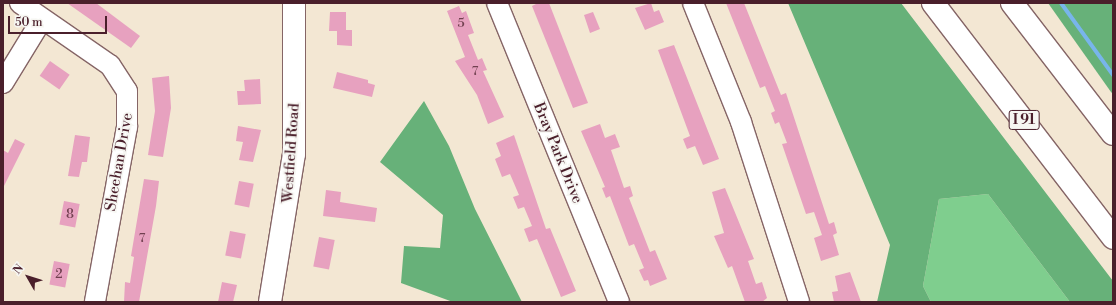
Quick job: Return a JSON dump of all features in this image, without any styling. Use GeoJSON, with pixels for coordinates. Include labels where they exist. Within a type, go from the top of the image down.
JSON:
{"type":"FeatureCollection","features":[{"type":"Feature","properties":{"kind":"main road","name":"Westfield Road"},"geometry":{"type":"LineString","coordinates":[[270,302],[294,154],[294,3]]}},
{"type":"Feature","properties":{"kind":"main road","name":"I 91"},"geometry":{"type":"LineString","coordinates":[[933,3],[1113,238]]}},
{"type":"Feature","properties":{"kind":"main road"},"geometry":{"type":"LineString","coordinates":[[1012,3],[1113,134]]}},
{"type":"Feature","properties":{"kind":"street","name":"Sheehan Drive"},"geometry":{"type":"LineString","coordinates":[[20,3],[42,20],[110,64],[127,92],[127,127],[95,302]]}},
{"type":"Feature","properties":{"kind":"street","name":"Bray Park Drive"},"geometry":{"type":"LineString","coordinates":[[497,3],[619,302]]}},
{"type":"Feature","properties":{"kind":"street"},"geometry":{"type":"LineString","coordinates":[[693,3],[741,122],[799,302]]}},
{"type":"Feature","properties":{"kind":"street"},"geometry":{"type":"LineString","coordinates":[[3,83],[42,20]]}},
{"type":"Feature","properties":{"kind":"green space"},"geometry":{"type":"Polygon","coordinates":[[[788,3],[901,3],[1113,281],[1113,302],[1070,302],[988,194],[939,199],[923,286],[931,302],[877,302],[890,245],[788,3]]]}},
{"type":"Feature","properties":{"kind":"green space"},"geometry":{"type":"Polygon","coordinates":[[[1048,3],[1113,3],[1113,94],[1111,92],[1048,3]]]}},
{"type":"Feature","properties":{"kind":"green space"},"geometry":{"type":"Polygon","coordinates":[[[424,101],[449,146],[475,209],[522,302],[453,302],[401,283],[404,246],[440,248],[443,215],[380,162],[424,101]]]}},
{"type":"Feature","properties":{"kind":"green space"},"geometry":{"type":"Polygon","coordinates":[[[988,194],[1070,302],[931,302],[923,286],[939,199],[988,194]]]}},
{"type":"Feature","properties":{"kind":"building"},"geometry":{"type":"Polygon","coordinates":[[[67,3],[96,3],[140,36],[131,48],[67,3]]]}},
{"type":"Feature","properties":{"kind":"building"},"geometry":{"type":"Polygon","coordinates":[[[538,3],[549,3],[588,103],[573,108],[532,6],[538,3]]]}},
{"type":"Feature","properties":{"kind":"building"},"geometry":{"type":"Polygon","coordinates":[[[651,3],[654,12],[659,10],[664,22],[645,30],[635,8],[651,3]]]}},
{"type":"Feature","properties":{"kind":"building"},"geometry":{"type":"Polygon","coordinates":[[[726,3],[744,3],[781,95],[786,93],[829,224],[834,222],[837,233],[833,235],[839,255],[821,261],[814,238],[822,235],[814,212],[806,214],[782,144],[787,143],[779,122],[775,124],[771,113],[775,111],[765,86],[760,88],[726,3]]]}},
{"type":"Feature","properties":{"kind":"building"},"geometry":{"type":"Polygon","coordinates":[[[459,6],[462,13],[466,11],[474,33],[468,35],[478,60],[482,58],[487,70],[483,71],[504,117],[488,124],[477,95],[455,61],[465,57],[447,11],[459,6]]]}},
{"type":"Feature","properties":{"kind":"building"},"geometry":{"type":"Polygon","coordinates":[[[330,12],[346,12],[346,30],[352,30],[352,46],[337,45],[337,31],[329,31],[330,12]]]}},
{"type":"Feature","properties":{"kind":"building"},"geometry":{"type":"Polygon","coordinates":[[[593,12],[600,29],[590,33],[584,15],[593,12]]]}},
{"type":"Feature","properties":{"kind":"building"},"geometry":{"type":"Polygon","coordinates":[[[674,45],[719,159],[703,165],[695,146],[687,149],[683,139],[690,136],[658,50],[674,45]]]}},
{"type":"Feature","properties":{"kind":"building"},"geometry":{"type":"Polygon","coordinates":[[[50,61],[70,75],[59,90],[40,76],[50,61]]]}},
{"type":"Feature","properties":{"kind":"building"},"geometry":{"type":"Polygon","coordinates":[[[337,72],[368,80],[368,83],[375,85],[372,97],[333,88],[337,72]]]}},
{"type":"Feature","properties":{"kind":"building"},"geometry":{"type":"Polygon","coordinates":[[[169,76],[171,108],[163,157],[148,155],[155,111],[152,78],[169,76]]]}},
{"type":"Feature","properties":{"kind":"building"},"geometry":{"type":"Polygon","coordinates":[[[260,79],[261,104],[238,105],[237,91],[245,91],[244,80],[260,79]]]}},
{"type":"Feature","properties":{"kind":"building"},"geometry":{"type":"Polygon","coordinates":[[[600,124],[605,138],[615,134],[620,147],[611,150],[624,188],[630,186],[633,196],[629,198],[650,252],[655,250],[667,279],[650,286],[648,280],[644,281],[639,270],[644,268],[634,244],[629,246],[610,196],[606,198],[602,188],[605,187],[581,131],[600,124]]]}},
{"type":"Feature","properties":{"kind":"building"},"geometry":{"type":"Polygon","coordinates":[[[238,126],[261,130],[253,162],[239,160],[243,142],[236,141],[238,126]]]}},
{"type":"Feature","properties":{"kind":"building"},"geometry":{"type":"Polygon","coordinates":[[[75,135],[90,137],[87,162],[82,162],[79,177],[68,176],[75,135]]]}},
{"type":"Feature","properties":{"kind":"building"},"geometry":{"type":"Polygon","coordinates":[[[514,135],[546,229],[550,228],[576,291],[561,297],[537,239],[529,242],[524,229],[532,226],[524,207],[518,209],[513,197],[519,195],[510,174],[502,177],[495,159],[501,156],[496,143],[514,135]]]}},
{"type":"Feature","properties":{"kind":"building"},"geometry":{"type":"Polygon","coordinates":[[[15,139],[25,144],[3,188],[3,150],[8,153],[15,139]]]}},
{"type":"Feature","properties":{"kind":"building"},"geometry":{"type":"Polygon","coordinates":[[[144,179],[159,181],[156,206],[139,302],[124,302],[125,282],[130,283],[134,257],[131,256],[144,179]]]}},
{"type":"Feature","properties":{"kind":"building"},"geometry":{"type":"Polygon","coordinates":[[[239,181],[254,184],[249,207],[234,205],[239,181]]]}},
{"type":"Feature","properties":{"kind":"building"},"geometry":{"type":"Polygon","coordinates":[[[725,188],[754,259],[748,261],[756,284],[762,282],[767,298],[762,302],[745,302],[732,266],[728,268],[714,236],[724,233],[712,192],[725,188]]]}},
{"type":"Feature","properties":{"kind":"building"},"geometry":{"type":"Polygon","coordinates":[[[326,190],[341,192],[340,202],[377,208],[375,222],[323,216],[326,190]]]}},
{"type":"Feature","properties":{"kind":"building"},"geometry":{"type":"Polygon","coordinates":[[[64,201],[80,204],[75,228],[59,225],[64,201]]]}},
{"type":"Feature","properties":{"kind":"building"},"geometry":{"type":"Polygon","coordinates":[[[230,231],[246,234],[241,259],[225,256],[230,231]]]}},
{"type":"Feature","properties":{"kind":"building"},"geometry":{"type":"Polygon","coordinates":[[[319,237],[335,240],[329,270],[313,266],[319,237]]]}},
{"type":"Feature","properties":{"kind":"building"},"geometry":{"type":"Polygon","coordinates":[[[54,261],[70,264],[65,288],[49,285],[54,261]]]}},
{"type":"Feature","properties":{"kind":"building"},"geometry":{"type":"Polygon","coordinates":[[[850,272],[861,302],[834,302],[832,292],[838,291],[835,276],[850,272]]]}},
{"type":"Feature","properties":{"kind":"building"},"geometry":{"type":"Polygon","coordinates":[[[222,282],[237,285],[233,302],[218,302],[222,282]]]}},
{"type":"Feature","properties":{"kind":"waterway"},"geometry":{"type":"LineString","coordinates":[[1061,3],[1113,75]]}}]}
